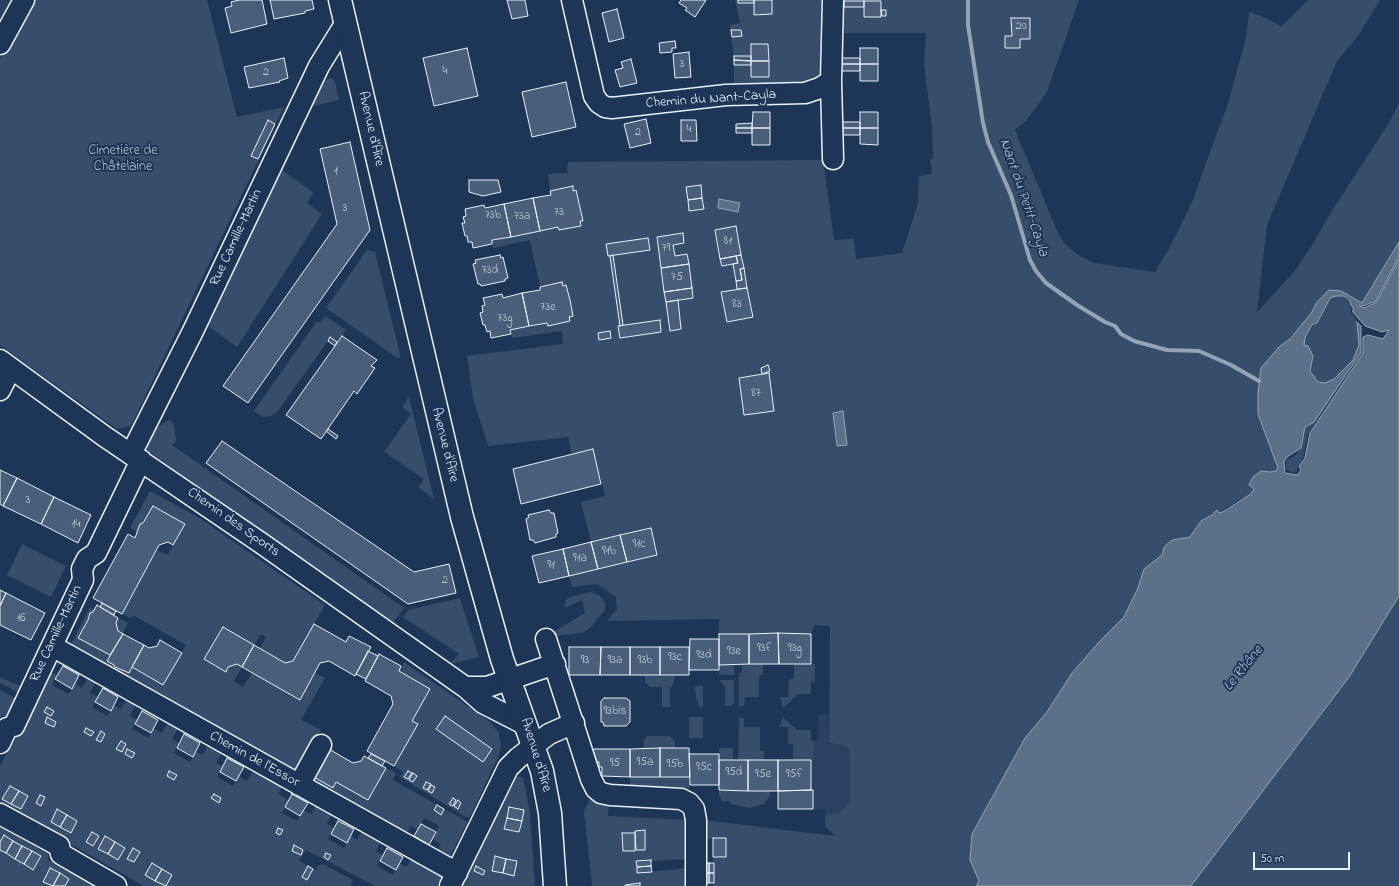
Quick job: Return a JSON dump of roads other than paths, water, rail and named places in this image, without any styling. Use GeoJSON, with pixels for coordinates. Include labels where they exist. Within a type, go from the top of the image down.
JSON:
{"type":"FeatureCollection","features":[{"type":"Feature","properties":{"kind":"main road","name":"Avenue d'Aïre"},"geometry":{"type":"LineString","coordinates":[[340,0],[462,517],[510,680],[542,770],[549,802],[555,886]]}},
{"type":"Feature","properties":{"kind":"street"},"geometry":{"type":"LineString","coordinates":[[0,44],[24,0]]}},
{"type":"Feature","properties":{"kind":"street","name":"Chemin du Nant-Cayla"},"geometry":{"type":"LineString","coordinates":[[572,0],[594,96],[599,103],[612,108],[726,96],[805,93],[820,88],[831,81]]}},
{"type":"Feature","properties":{"kind":"street"},"geometry":{"type":"LineString","coordinates":[[833,0],[831,81],[833,159]]}},
{"type":"Feature","properties":{"kind":"street","name":"Rue Camille-Martin"},"geometry":{"type":"LineString","coordinates":[[0,743],[7,728],[14,726],[52,646],[83,580],[82,569],[87,559],[96,554],[136,457],[193,331],[319,66],[345,24]]}},
{"type":"Feature","properties":{"kind":"street"},"geometry":{"type":"LineString","coordinates":[[0,390],[6,364]]}},
{"type":"Feature","properties":{"kind":"street","name":"Chemin des Sports"},"geometry":{"type":"LineString","coordinates":[[6,364],[136,457],[465,687],[483,703],[526,725]]}},
{"type":"Feature","properties":{"kind":"street"},"geometry":{"type":"LineString","coordinates":[[546,639],[591,779],[596,789],[601,793],[610,795],[681,799],[689,803],[694,809],[696,820],[696,886]]}},
{"type":"Feature","properties":{"kind":"street","name":"Chemin de l'Essor"},"geometry":{"type":"LineString","coordinates":[[52,646],[299,785],[453,879]]}},
{"type":"Feature","properties":{"kind":"street"},"geometry":{"type":"LineString","coordinates":[[465,687],[487,687],[555,664]]}},
{"type":"Feature","properties":{"kind":"street"},"geometry":{"type":"LineString","coordinates":[[453,879],[508,768],[518,758],[549,734],[574,723]]}},
{"type":"Feature","properties":{"kind":"street"},"geometry":{"type":"LineString","coordinates":[[299,785],[321,745]]}},
{"type":"Feature","properties":{"kind":"street"},"geometry":{"type":"LineString","coordinates":[[0,814],[59,846],[61,854],[116,886]]}},
{"type":"Feature","properties":{"kind":"water"},"geometry":{"type":"Polygon","coordinates":[[[719,199],[740,203],[738,212],[718,208],[719,199]]]}},
{"type":"Feature","properties":{"kind":"water","name":"Le Rhône"},"geometry":{"type":"Polygon","coordinates":[[[1399,242],[1399,256],[1376,301],[1359,306],[1364,308],[1377,302],[1399,259],[1399,596],[1349,677],[1191,886],[976,886],[979,881],[970,860],[972,834],[1025,738],[1047,712],[1072,673],[1099,642],[1124,617],[1138,588],[1144,569],[1162,555],[1164,547],[1172,540],[1190,537],[1201,521],[1212,515],[1217,510],[1221,513],[1251,494],[1254,489],[1249,485],[1253,477],[1261,471],[1276,471],[1278,468],[1258,414],[1258,393],[1261,368],[1279,347],[1290,339],[1312,312],[1317,302],[1329,290],[1341,291],[1362,303],[1399,242]],[[1344,296],[1330,298],[1317,323],[1312,325],[1305,337],[1304,345],[1308,346],[1313,356],[1310,371],[1318,382],[1325,383],[1334,379],[1353,360],[1359,345],[1357,322],[1361,326],[1361,353],[1314,422],[1305,427],[1301,448],[1287,457],[1284,462],[1285,473],[1297,475],[1301,470],[1299,466],[1305,458],[1310,433],[1363,353],[1363,337],[1368,335],[1383,339],[1389,330],[1382,332],[1365,326],[1352,311],[1354,310],[1349,300],[1344,296]]]}},
{"type":"Feature","properties":{"kind":"water"},"geometry":{"type":"Polygon","coordinates":[[[843,411],[847,445],[837,446],[833,413],[843,411]]]}},
{"type":"Feature","properties":{"kind":"waterway","name":"Nant du Petit-Cayla"},"geometry":{"type":"LineString","coordinates":[[968,0],[968,25],[983,123],[988,142],[1011,195],[1030,260],[1036,271],[1046,283],[1077,305],[1105,322],[1115,326],[1121,334],[1134,341],[1167,350],[1199,351],[1231,365],[1259,381]]}},
{"type":"Feature","properties":{"kind":"park label","name":"Cimetière de Châtelaine"},"geometry":{"type":"Point","coordinates":[123,160]}}]}
